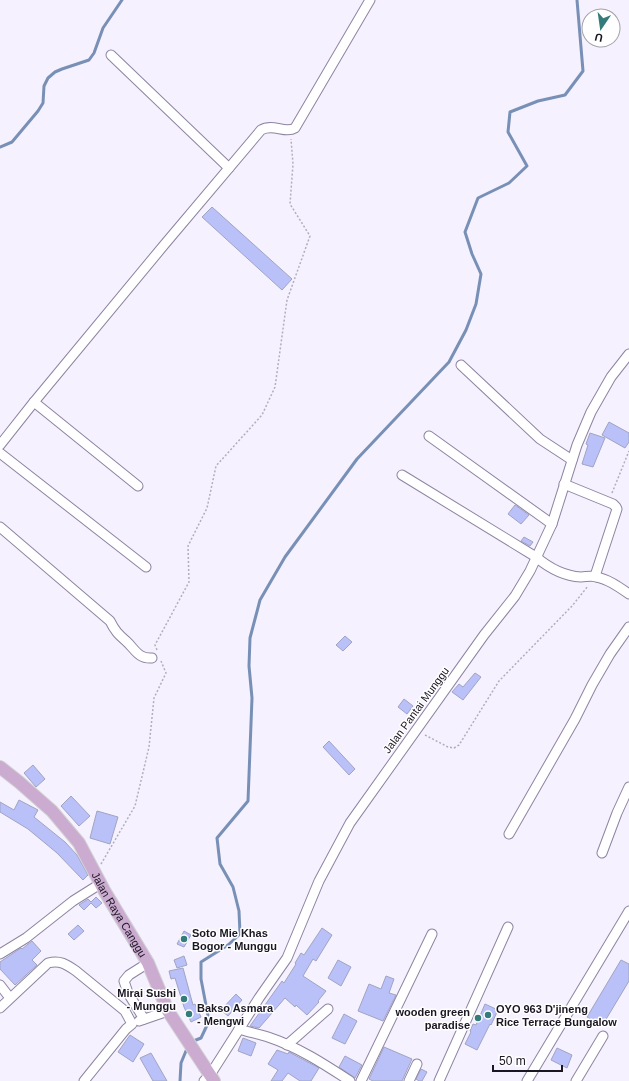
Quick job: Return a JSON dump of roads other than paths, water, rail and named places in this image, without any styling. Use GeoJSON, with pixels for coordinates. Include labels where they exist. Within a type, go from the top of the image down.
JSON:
{"type":"FeatureCollection","features":[{"type":"Feature","properties":{"kind":"main road","name":"Jalan Raya Canggu"},"geometry":{"type":"LineString","coordinates":[[0,767],[19,782],[64,823],[79,843],[98,879],[148,963],[168,1011],[209,1079]]}},
{"type":"Feature","properties":{"kind":"street"},"geometry":{"type":"LineString","coordinates":[[0,446],[34,402],[261,130],[268,126],[290,130],[295,128],[370,0]]}},
{"type":"Feature","properties":{"kind":"street"},"geometry":{"type":"LineString","coordinates":[[110,55],[229,168]]}},
{"type":"Feature","properties":{"kind":"street","name":"Jalan Pantai Munggu"},"geometry":{"type":"LineString","coordinates":[[209,1079],[258,998],[287,958],[319,881],[350,823],[415,730],[484,636],[516,596],[552,524],[572,460],[591,412],[612,377],[629,354]]}},
{"type":"Feature","properties":{"kind":"street"},"geometry":{"type":"LineString","coordinates":[[461,365],[540,439],[572,460]]}},
{"type":"Feature","properties":{"kind":"street"},"geometry":{"type":"LineString","coordinates":[[34,402],[138,486]]}},
{"type":"Feature","properties":{"kind":"street"},"geometry":{"type":"LineString","coordinates":[[429,436],[552,524]]}},
{"type":"Feature","properties":{"kind":"street"},"geometry":{"type":"LineString","coordinates":[[0,453],[146,567]]}},
{"type":"Feature","properties":{"kind":"street"},"geometry":{"type":"LineString","coordinates":[[402,475],[536,557],[547,566],[565,575],[581,577],[595,576],[629,594]]}},
{"type":"Feature","properties":{"kind":"street"},"geometry":{"type":"LineString","coordinates":[[564,484],[616,506],[617,509],[595,576]]}},
{"type":"Feature","properties":{"kind":"street"},"geometry":{"type":"LineString","coordinates":[[0,527],[110,621],[117,634],[127,642],[136,654],[140,657],[157,656]]}},
{"type":"Feature","properties":{"kind":"street"},"geometry":{"type":"LineString","coordinates":[[509,834],[575,719],[592,685],[610,654],[629,627]]}},
{"type":"Feature","properties":{"kind":"street"},"geometry":{"type":"LineString","coordinates":[[602,853],[616,813],[629,787]]}},
{"type":"Feature","properties":{"kind":"street"},"geometry":{"type":"LineString","coordinates":[[0,954],[26,938],[98,879]]}},
{"type":"Feature","properties":{"kind":"street"},"geometry":{"type":"LineString","coordinates":[[527,1081],[629,911]]}},
{"type":"Feature","properties":{"kind":"street"},"geometry":{"type":"LineString","coordinates":[[439,1081],[508,927]]}},
{"type":"Feature","properties":{"kind":"street"},"geometry":{"type":"LineString","coordinates":[[361,1081],[432,934]]}},
{"type":"Feature","properties":{"kind":"street"},"geometry":{"type":"LineString","coordinates":[[0,1008],[48,963],[56,961],[68,965],[125,1011],[132,1024]]}},
{"type":"Feature","properties":{"kind":"street"},"geometry":{"type":"LineString","coordinates":[[144,1019],[128,993],[124,981],[129,975],[148,963]]}},
{"type":"Feature","properties":{"kind":"street"},"geometry":{"type":"LineString","coordinates":[[0,985],[10,998]]}},
{"type":"Feature","properties":{"kind":"street"},"geometry":{"type":"LineString","coordinates":[[287,1045],[328,1009]]}},
{"type":"Feature","properties":{"kind":"street"},"geometry":{"type":"LineString","coordinates":[[84,1081],[126,1029],[132,1024],[168,1011]]}},
{"type":"Feature","properties":{"kind":"street"},"geometry":{"type":"LineString","coordinates":[[239,1029],[268,1037],[287,1045],[324,1064],[350,1081]]}},
{"type":"Feature","properties":{"kind":"street"},"geometry":{"type":"LineString","coordinates":[[576,1081],[603,1036]]}},
{"type":"Feature","properties":{"kind":"street"},"geometry":{"type":"LineString","coordinates":[[409,1081],[417,1064]]}},
{"type":"Feature","properties":{"kind":"waterway"},"geometry":{"type":"LineString","coordinates":[[0,147],[12,142],[38,111],[43,103],[44,86],[48,78],[55,72],[89,60],[94,53],[103,28],[122,0]]}},
{"type":"Feature","properties":{"kind":"waterway"},"geometry":{"type":"LineString","coordinates":[[191,1042],[201,1038],[209,1021],[201,979],[201,962],[228,945],[240,934],[239,911],[233,887],[220,864],[217,838],[248,801],[252,698],[249,666],[250,638],[260,600],[285,557],[357,459],[449,362],[466,330],[476,304],[481,274],[472,254],[465,232],[478,198],[509,183],[527,166],[508,132],[510,112],[538,101],[565,95],[583,71],[577,0]]}},
{"type":"Feature","properties":{"kind":"waterway"},"geometry":{"type":"LineString","coordinates":[[180,1081],[181,1063],[188,1046]]}},
{"type":"Feature","properties":{"kind":"place","name":"Soto Mie Khas Bogor - Munggu"},"geometry":{"type":"Point","coordinates":[184,939]}},
{"type":"Feature","properties":{"kind":"place","name":"Mirai Sushi - Munggu"},"geometry":{"type":"Point","coordinates":[184,999]}},
{"type":"Feature","properties":{"kind":"place","name":"Bakso Asmara - Mengwi"},"geometry":{"type":"Point","coordinates":[189,1014]}},
{"type":"Feature","properties":{"kind":"place","name":"OYO 963 D'jineng Rice Terrace Bungalow"},"geometry":{"type":"Point","coordinates":[488,1015]}},
{"type":"Feature","properties":{"kind":"place","name":"wooden green paradise"},"geometry":{"type":"Point","coordinates":[478,1018]}}]}
